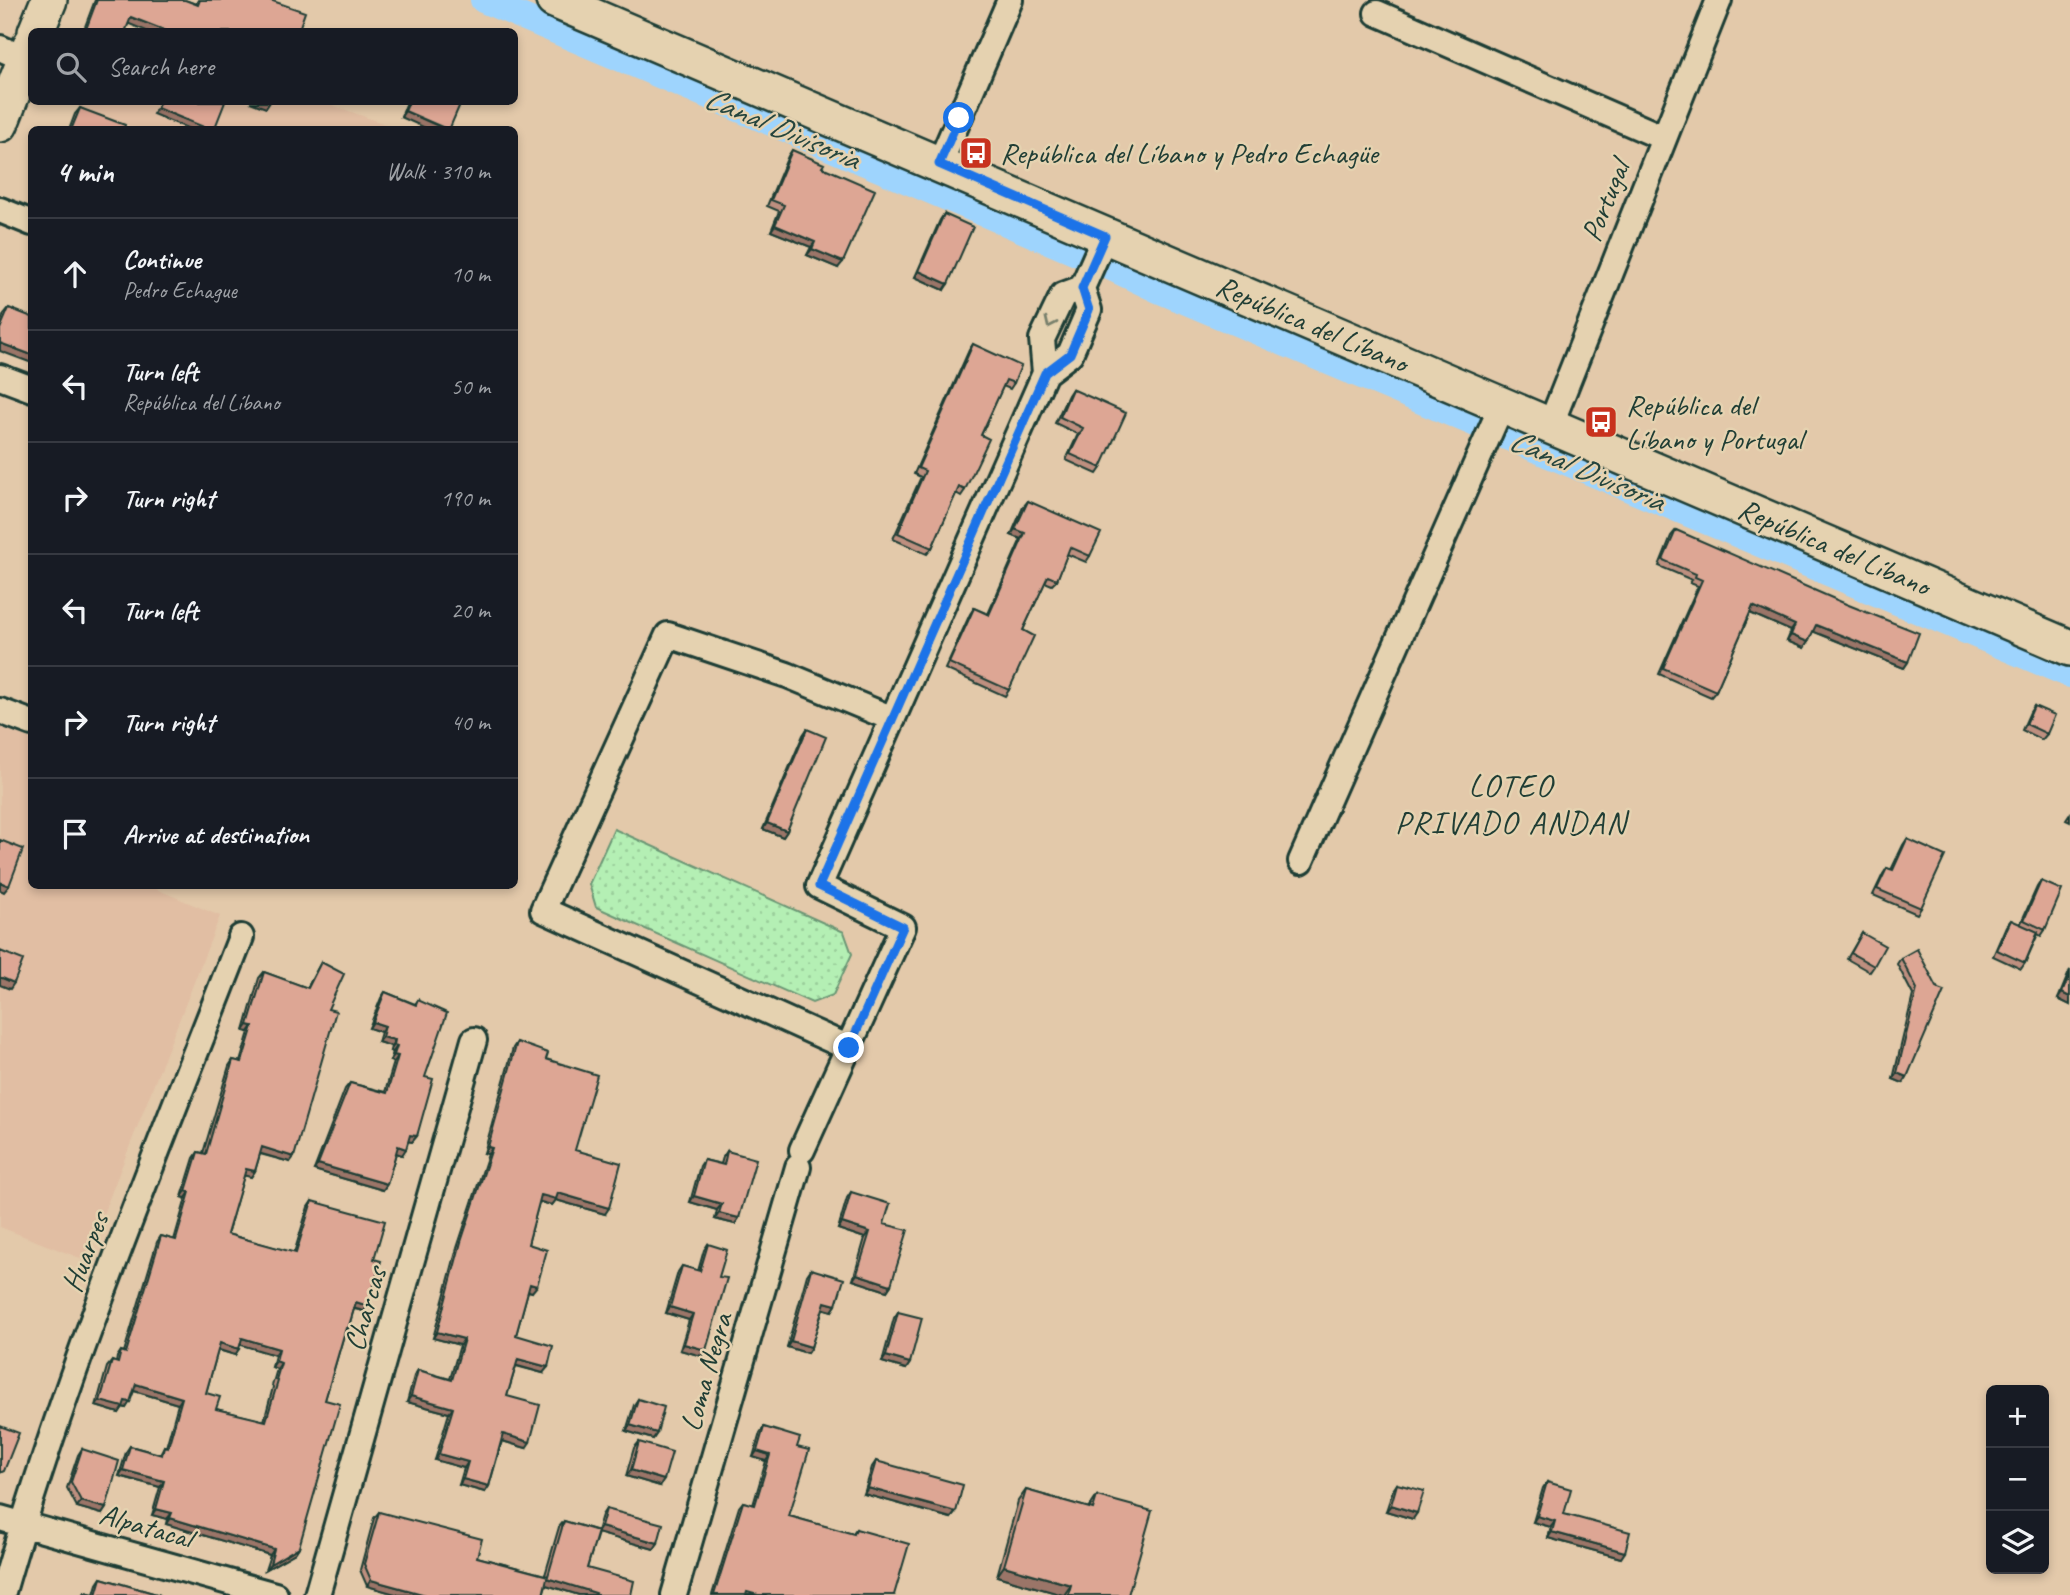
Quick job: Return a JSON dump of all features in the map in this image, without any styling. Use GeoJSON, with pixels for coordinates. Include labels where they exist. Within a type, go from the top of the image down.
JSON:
{"type":"FeatureCollection","features":[{"type":"Feature","properties":{"kind":"main road"},"geometry":{"type":"LineString","coordinates":[[33,28],[49,0]]}},
{"type":"Feature","properties":{"kind":"main road","name":"República del Líbano"},"geometry":{"type":"LineString","coordinates":[[554,0],[2070,648]]}},
{"type":"Feature","properties":{"kind":"main road"},"geometry":{"type":"LineString","coordinates":[[0,124],[23,45]]}},
{"type":"Feature","properties":{"kind":"street"},"geometry":{"type":"LineString","coordinates":[[939,164],[1010,0]]}},
{"type":"Feature","properties":{"kind":"street","name":"Portugal"},"geometry":{"type":"LineString","coordinates":[[1550,426],[1719,0]]}},
{"type":"Feature","properties":{"kind":"street"},"geometry":{"type":"LineString","coordinates":[[1377,13],[1664,138]]}},
{"type":"Feature","properties":{"kind":"street"},"geometry":{"type":"LineString","coordinates":[[0,210],[28,221]]}},
{"type":"Feature","properties":{"kind":"street"},"geometry":{"type":"LineString","coordinates":[[849,1048],[543,910],[668,635],[787,675],[893,719],[1045,373],[1070,354],[1089,310],[1082,288],[1105,236]]}},
{"type":"Feature","properties":{"kind":"street"},"geometry":{"type":"LineString","coordinates":[[0,377],[28,388]]}},
{"type":"Feature","properties":{"kind":"street"},"geometry":{"type":"LineString","coordinates":[[1301,861],[1502,405]]}},
{"type":"Feature","properties":{"kind":"street"},"geometry":{"type":"LineString","coordinates":[[0,711],[28,722]]}},
{"type":"Feature","properties":{"kind":"street","name":"Loma Negra"},"geometry":{"type":"LineString","coordinates":[[674,1595],[800,1158],[903,927],[819,886],[893,719]]}},
{"type":"Feature","properties":{"kind":"street","name":"Huarpes"},"geometry":{"type":"LineString","coordinates":[[2,1595],[11,1521],[76,1362],[241,937]]}},
{"type":"Feature","properties":{"kind":"street","name":"Charcas"},"geometry":{"type":"LineString","coordinates":[[317,1595],[474,1040]]}},
{"type":"Feature","properties":{"kind":"street","name":"Alpatacal"},"geometry":{"type":"LineString","coordinates":[[11,1521],[275,1595]]}},
{"type":"Feature","properties":{"kind":"shaded area"},"geometry":{"type":"Polygon","coordinates":[[[76,105],[332,105],[390,126],[129,126],[76,105]]]}},
{"type":"Feature","properties":{"kind":"shaded area"},"geometry":{"type":"Polygon","coordinates":[[[0,727],[28,738],[28,889],[156,889],[220,916],[85,1260],[0,1227],[0,727]]]}},
{"type":"Feature","properties":{"kind":"green space"},"geometry":{"type":"Polygon","coordinates":[[[614,829],[844,932],[852,954],[833,995],[812,1003],[596,907],[589,884],[614,829]]]}},
{"type":"Feature","properties":{"kind":"building"},"geometry":{"type":"Polygon","coordinates":[[[97,0],[185,0],[198,5],[200,0],[270,0],[305,12],[299,28],[159,28],[131,17],[127,28],[86,28],[97,0]]]}},
{"type":"Feature","properties":{"kind":"building"},"geometry":{"type":"Polygon","coordinates":[[[158,105],[224,105],[216,126],[201,126],[157,108],[158,105]]]}},
{"type":"Feature","properties":{"kind":"building"},"geometry":{"type":"Polygon","coordinates":[[[408,105],[460,105],[451,126],[440,126],[405,111],[408,105]]]}},
{"type":"Feature","properties":{"kind":"building"},"geometry":{"type":"Polygon","coordinates":[[[80,108],[125,125],[125,126],[73,126],[80,108]]]}},
{"type":"Feature","properties":{"kind":"building"},"geometry":{"type":"Polygon","coordinates":[[[792,150],[824,164],[822,167],[875,190],[843,262],[812,249],[815,242],[775,225],[784,205],[771,200],[792,150]]]}},
{"type":"Feature","properties":{"kind":"building"},"geometry":{"type":"Polygon","coordinates":[[[944,214],[973,227],[948,284],[919,271],[944,214]]]}},
{"type":"Feature","properties":{"kind":"building"},"geometry":{"type":"Polygon","coordinates":[[[9,308],[28,315],[28,354],[0,343],[0,329],[9,308]]]}},
{"type":"Feature","properties":{"kind":"building"},"geometry":{"type":"Polygon","coordinates":[[[973,344],[1021,366],[1014,383],[1006,380],[981,435],[989,439],[965,490],[959,487],[932,548],[898,533],[925,471],[918,468],[973,344]]]}},
{"type":"Feature","properties":{"kind":"building"},"geometry":{"type":"Polygon","coordinates":[[[1072,389],[1126,413],[1101,468],[1070,454],[1083,428],[1060,417],[1072,389]]]}},
{"type":"Feature","properties":{"kind":"building"},"geometry":{"type":"Polygon","coordinates":[[[1028,501],[1101,533],[1090,556],[1070,547],[1057,580],[1048,576],[1023,630],[1034,636],[1009,690],[949,663],[974,608],[989,615],[1025,533],[1015,529],[1028,501]]]}},
{"type":"Feature","properties":{"kind":"building"},"geometry":{"type":"Polygon","coordinates":[[[1676,530],[1919,633],[1908,662],[1816,625],[1808,642],[1791,635],[1795,625],[1753,606],[1716,691],[1663,668],[1702,580],[1695,577],[1696,574],[1663,560],[1676,530]]]}},
{"type":"Feature","properties":{"kind":"building"},"geometry":{"type":"Polygon","coordinates":[[[2034,706],[2055,715],[2047,734],[2026,724],[2034,706]]]}},
{"type":"Feature","properties":{"kind":"building"},"geometry":{"type":"Polygon","coordinates":[[[807,729],[826,737],[787,831],[767,823],[807,729]]]}},
{"type":"Feature","properties":{"kind":"building"},"geometry":{"type":"Polygon","coordinates":[[[1907,839],[1945,856],[1921,908],[1877,889],[1887,868],[1893,870],[1907,839]]]}},
{"type":"Feature","properties":{"kind":"building"},"geometry":{"type":"Polygon","coordinates":[[[0,840],[23,849],[9,886],[0,882],[0,840]]]}},
{"type":"Feature","properties":{"kind":"building"},"geometry":{"type":"Polygon","coordinates":[[[2041,881],[2062,890],[2045,930],[2024,920],[2041,881]]]}},
{"type":"Feature","properties":{"kind":"building"},"geometry":{"type":"Polygon","coordinates":[[[2011,920],[2038,932],[2025,963],[1997,950],[2011,920]]]}},
{"type":"Feature","properties":{"kind":"building"},"geometry":{"type":"Polygon","coordinates":[[[1862,933],[1885,946],[1874,966],[1851,953],[1862,933]]]}},
{"type":"Feature","properties":{"kind":"building"},"geometry":{"type":"Polygon","coordinates":[[[1917,949],[1938,989],[1944,991],[1907,1077],[1897,1073],[1917,989],[1901,958],[1917,949]]]}},
{"type":"Feature","properties":{"kind":"building"},"geometry":{"type":"Polygon","coordinates":[[[0,951],[23,960],[14,983],[0,977],[0,951]]]}},
{"type":"Feature","properties":{"kind":"building"},"geometry":{"type":"Polygon","coordinates":[[[321,962],[344,974],[328,1009],[336,1011],[294,1157],[262,1147],[255,1171],[246,1169],[227,1234],[296,1253],[312,1201],[385,1221],[374,1259],[381,1261],[368,1306],[356,1302],[325,1400],[340,1404],[299,1547],[270,1564],[274,1549],[170,1518],[172,1513],[156,1509],[164,1481],[123,1470],[130,1446],[162,1455],[164,1446],[168,1447],[182,1398],[136,1384],[130,1402],[125,1401],[123,1407],[100,1401],[112,1361],[118,1363],[121,1351],[126,1353],[161,1236],[176,1240],[190,1192],[186,1191],[198,1152],[206,1154],[233,1060],[242,1062],[253,1026],[248,1025],[264,972],[308,988],[321,962]],[[242,1338],[239,1349],[220,1343],[206,1393],[220,1397],[216,1409],[266,1421],[278,1381],[276,1380],[281,1363],[276,1361],[279,1349],[242,1338]]]}},
{"type":"Feature","properties":{"kind":"building"},"geometry":{"type":"Polygon","coordinates":[[[2070,974],[2070,997],[2062,993],[2070,974]]]}},
{"type":"Feature","properties":{"kind":"building"},"geometry":{"type":"Polygon","coordinates":[[[385,992],[416,1005],[418,1000],[447,1013],[425,1077],[433,1079],[417,1136],[410,1135],[406,1149],[398,1146],[387,1184],[318,1164],[350,1083],[387,1093],[398,1056],[394,1055],[397,1046],[394,1045],[395,1040],[382,1037],[385,1026],[373,1022],[385,992]]]}},
{"type":"Feature","properties":{"kind":"building"},"geometry":{"type":"Polygon","coordinates":[[[517,1042],[548,1053],[546,1059],[597,1075],[575,1150],[621,1163],[609,1208],[558,1193],[556,1199],[541,1195],[528,1244],[547,1250],[537,1286],[530,1284],[516,1335],[553,1346],[548,1367],[518,1359],[507,1396],[540,1405],[530,1442],[503,1434],[489,1486],[463,1479],[468,1462],[439,1454],[453,1408],[411,1396],[418,1370],[452,1380],[464,1339],[437,1332],[461,1242],[492,1148],[488,1147],[517,1042]]]}},
{"type":"Feature","properties":{"kind":"building"},"geometry":{"type":"Polygon","coordinates":[[[727,1151],[756,1159],[739,1218],[719,1213],[722,1204],[694,1196],[704,1160],[724,1165],[727,1151]]]}},
{"type":"Feature","properties":{"kind":"building"},"geometry":{"type":"Polygon","coordinates":[[[851,1192],[890,1204],[884,1224],[908,1230],[891,1285],[857,1274],[870,1232],[842,1223],[851,1192]]]}},
{"type":"Feature","properties":{"kind":"building"},"geometry":{"type":"Polygon","coordinates":[[[708,1244],[727,1250],[719,1277],[727,1278],[706,1350],[684,1344],[693,1314],[670,1307],[682,1266],[700,1271],[708,1244]]]}},
{"type":"Feature","properties":{"kind":"building"},"geometry":{"type":"Polygon","coordinates":[[[811,1269],[844,1279],[836,1305],[825,1302],[811,1347],[791,1341],[811,1269]]]}},
{"type":"Feature","properties":{"kind":"building"},"geometry":{"type":"Polygon","coordinates":[[[898,1312],[922,1318],[910,1363],[886,1356],[898,1312]]]}},
{"type":"Feature","properties":{"kind":"building"},"geometry":{"type":"Polygon","coordinates":[[[638,1399],[664,1407],[657,1433],[630,1425],[638,1399]]]}},
{"type":"Feature","properties":{"kind":"building"},"geometry":{"type":"Polygon","coordinates":[[[0,1426],[19,1433],[4,1471],[0,1473],[0,1426]]]}},
{"type":"Feature","properties":{"kind":"building"},"geometry":{"type":"Polygon","coordinates":[[[764,1427],[800,1438],[797,1447],[809,1450],[789,1516],[854,1534],[856,1529],[909,1544],[894,1595],[758,1595],[747,1592],[746,1595],[714,1595],[743,1502],[755,1505],[770,1455],[757,1451],[764,1427]]]}},
{"type":"Feature","properties":{"kind":"building"},"geometry":{"type":"Polygon","coordinates":[[[639,1442],[672,1452],[664,1480],[631,1470],[639,1442]]]}},
{"type":"Feature","properties":{"kind":"building"},"geometry":{"type":"Polygon","coordinates":[[[82,1449],[119,1461],[106,1508],[81,1501],[71,1482],[82,1449]]]}},
{"type":"Feature","properties":{"kind":"building"},"geometry":{"type":"Polygon","coordinates":[[[876,1461],[963,1485],[956,1512],[868,1488],[876,1461]]]}},
{"type":"Feature","properties":{"kind":"building"},"geometry":{"type":"Polygon","coordinates":[[[1547,1482],[1571,1489],[1564,1514],[1630,1532],[1625,1552],[1552,1532],[1555,1521],[1537,1516],[1547,1482]]]}},
{"type":"Feature","properties":{"kind":"building"},"geometry":{"type":"Polygon","coordinates":[[[1397,1484],[1424,1491],[1417,1513],[1391,1505],[1397,1484]]]}},
{"type":"Feature","properties":{"kind":"building"},"geometry":{"type":"Polygon","coordinates":[[[1026,1490],[1093,1509],[1097,1496],[1152,1511],[1128,1595],[1068,1595],[1071,1585],[1004,1566],[1026,1490]]]}},
{"type":"Feature","properties":{"kind":"building"},"geometry":{"type":"Polygon","coordinates":[[[606,1509],[663,1524],[658,1543],[601,1527],[606,1509]]]}},
{"type":"Feature","properties":{"kind":"building"},"geometry":{"type":"Polygon","coordinates":[[[379,1512],[482,1539],[477,1557],[548,1576],[564,1521],[598,1531],[587,1568],[634,1581],[631,1595],[595,1595],[596,1593],[547,1578],[543,1595],[426,1595],[371,1580],[364,1564],[379,1512]]]}},
{"type":"Feature","properties":{"kind":"building"},"geometry":{"type":"Polygon","coordinates":[[[101,1578],[160,1595],[96,1595],[101,1578]]]}},
{"type":"Feature","properties":{"kind":"waterway","name":"Canal Divisoria"},"geometry":{"type":"LineString","coordinates":[[483,0],[1081,255]]}},
{"type":"Feature","properties":{"kind":"waterway","name":"Canal Divisoria"},"geometry":{"type":"LineString","coordinates":[[1103,264],[1158,290],[2070,675]]}},
{"type":"Feature","properties":{"kind":"place","name":"República del Líbano y Pedro Echagüe"},"geometry":{"type":"Point","coordinates":[976,153]}},
{"type":"Feature","properties":{"kind":"place","name":"República del Líbano y Portugal"},"geometry":{"type":"Point","coordinates":[1601,422]}},
{"type":"Feature","properties":{"kind":"district","name":"LOTEO PRIVADO ANDAN"},"geometry":{"type":"Point","coordinates":[1511,804]}},
{"type":"Feature","properties":{"kind":"route"},"geometry":{"type":"LineString","coordinates":[[849,1048],[903,927],[819,886],[1045,373],[1070,354],[1089,310],[1082,288],[1105,236],[939,164],[959,118]]}}]}
